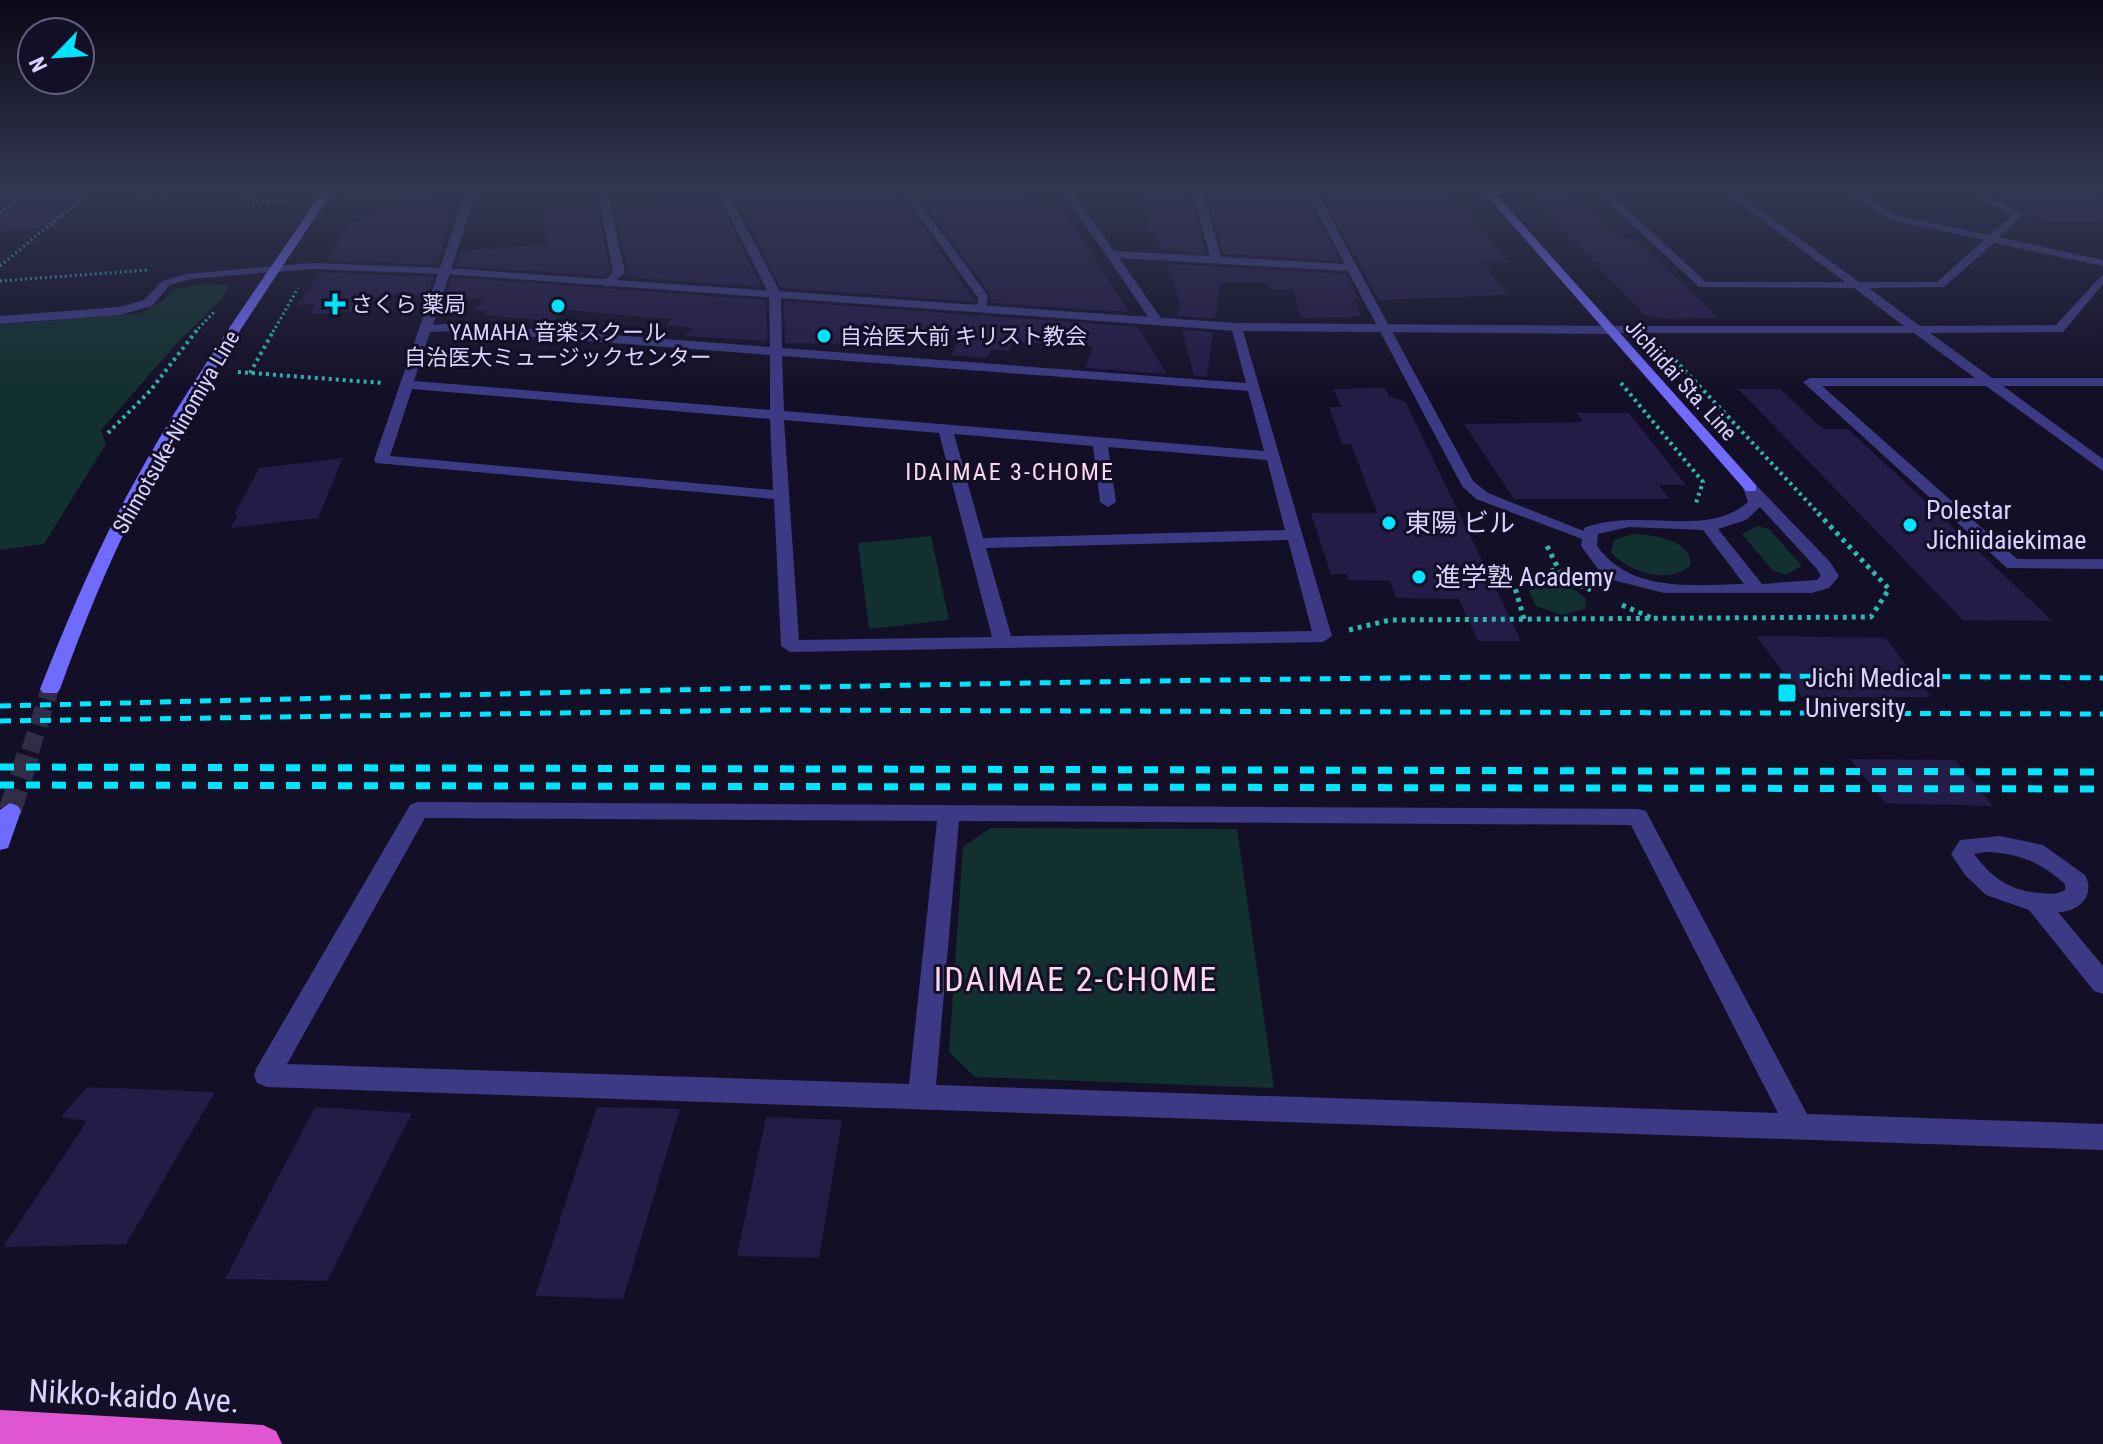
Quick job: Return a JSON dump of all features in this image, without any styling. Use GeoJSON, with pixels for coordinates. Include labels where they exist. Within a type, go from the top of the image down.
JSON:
{"type":"FeatureCollection","features":[{"type":"Feature","properties":{"kind":"highway","name":"Nikko-kaido Ave."},"geometry":{"type":"LineString","coordinates":[[0,1429],[263,1444]]}},
{"type":"Feature","properties":{"kind":"main road","name":"Shimotsuke-Ninomiya Line"},"geometry":{"type":"LineString","coordinates":[[50,689],[84,600],[118,529],[209,369],[287,256]]}},
{"type":"Feature","properties":{"kind":"main road","name":"Jichiidai Sta. Line"},"geometry":{"type":"LineString","coordinates":[[1545,256],[1751,488]]}},
{"type":"Feature","properties":{"kind":"main road"},"geometry":{"type":"LineString","coordinates":[[0,842],[10,811]]}},
{"type":"Feature","properties":{"kind":"street"},"geometry":{"type":"LineString","coordinates":[[450,256],[404,384],[381,460],[782,495]]}},
{"type":"Feature","properties":{"kind":"street"},"geometry":{"type":"LineString","coordinates":[[607,284],[619,273],[616,256]]}},
{"type":"Feature","properties":{"kind":"street"},"geometry":{"type":"LineString","coordinates":[[756,256],[775,294],[777,415],[790,646],[1323,636],[1251,387],[1237,327]]}},
{"type":"Feature","properties":{"kind":"street"},"geometry":{"type":"LineString","coordinates":[[954,256],[984,298],[981,309]]}},
{"type":"Feature","properties":{"kind":"street"},"geometry":{"type":"LineString","coordinates":[[1113,256],[1157,321]]}},
{"type":"Feature","properties":{"kind":"street"},"geometry":{"type":"LineString","coordinates":[[1161,256],[1351,268]]}},
{"type":"Feature","properties":{"kind":"street"},"geometry":{"type":"LineString","coordinates":[[1345,256],[1467,483],[1482,496],[1588,536]]}},
{"type":"Feature","properties":{"kind":"street"},"geometry":{"type":"LineString","coordinates":[[1672,256],[1703,285],[1940,285],[1972,256]]}},
{"type":"Feature","properties":{"kind":"street"},"geometry":{"type":"LineString","coordinates":[[1818,256],[2103,466]]}},
{"type":"Feature","properties":{"kind":"street"},"geometry":{"type":"LineString","coordinates":[[2072,256],[2103,263]]}},
{"type":"Feature","properties":{"kind":"street"},"geometry":{"type":"LineString","coordinates":[[0,320],[120,311],[148,303],[166,283],[178,279],[312,266],[445,271],[1237,327],[2059,329],[2103,277]]}},
{"type":"Feature","properties":{"kind":"street"},"geometry":{"type":"LineString","coordinates":[[424,329],[454,327],[1251,387]]}},
{"type":"Feature","properties":{"kind":"street"},"geometry":{"type":"LineString","coordinates":[[2103,382],[1810,382],[2013,564],[2103,564]]}},
{"type":"Feature","properties":{"kind":"street"},"geometry":{"type":"LineString","coordinates":[[404,384],[1272,456]]}},
{"type":"Feature","properties":{"kind":"street"},"geometry":{"type":"LineString","coordinates":[[945,429],[1003,642]]}},
{"type":"Feature","properties":{"kind":"street"},"geometry":{"type":"LineString","coordinates":[[1100,441],[1108,502]]}},
{"type":"Feature","properties":{"kind":"street"},"geometry":{"type":"LineString","coordinates":[[1588,536],[1597,527],[1609,524],[1707,525],[1727,522],[1751,510],[1756,503],[1751,488]]}},
{"type":"Feature","properties":{"kind":"street"},"geometry":{"type":"LineString","coordinates":[[1588,536],[1589,546],[1603,567],[1638,584],[1662,588],[1812,588],[1823,584],[1830,576],[1794,532],[1751,488]]}},
{"type":"Feature","properties":{"kind":"street"},"geometry":{"type":"LineString","coordinates":[[1707,525],[1756,588]]}},
{"type":"Feature","properties":{"kind":"street"},"geometry":{"type":"LineString","coordinates":[[974,543],[1296,535]]}},
{"type":"Feature","properties":{"kind":"street"},"geometry":{"type":"LineString","coordinates":[[1798,1124],[1638,817],[418,810],[267,1075],[1798,1124],[2103,1137]]}},
{"type":"Feature","properties":{"kind":"street"},"geometry":{"type":"LineString","coordinates":[[921,1096],[949,813]]}},
{"type":"Feature","properties":{"kind":"street"},"geometry":{"type":"LineString","coordinates":[[2037,903],[2103,984]]}},
{"type":"Feature","properties":{"kind":"path"},"geometry":{"type":"LineString","coordinates":[[0,281],[158,269]]}},
{"type":"Feature","properties":{"kind":"path"},"geometry":{"type":"LineString","coordinates":[[108,433],[150,391],[186,341],[239,284],[246,272]]}},
{"type":"Feature","properties":{"kind":"path"},"geometry":{"type":"LineString","coordinates":[[250,373],[300,286]]}},
{"type":"Feature","properties":{"kind":"path"},"geometry":{"type":"LineString","coordinates":[[209,369],[404,384]]}},
{"type":"Feature","properties":{"kind":"path"},"geometry":{"type":"LineString","coordinates":[[1616,377],[1703,482],[1695,504]]}},
{"type":"Feature","properties":{"kind":"path"},"geometry":{"type":"LineString","coordinates":[[1545,543],[1563,578],[1602,595]]}},
{"type":"Feature","properties":{"kind":"path"},"geometry":{"type":"LineString","coordinates":[[1524,619],[1515,588],[1537,575],[1559,569]]}},
{"type":"Feature","properties":{"kind":"path"},"geometry":{"type":"LineString","coordinates":[[1323,636],[1390,620],[1654,619],[1615,601]]}},
{"type":"Feature","properties":{"kind":"green space"},"geometry":{"type":"Polygon","coordinates":[[[207,284],[229,285],[221,300],[177,343],[101,430],[106,444],[44,544],[0,550],[0,325],[141,313],[162,301],[173,289],[207,284]]]}},
{"type":"Feature","properties":{"kind":"green space"},"geometry":{"type":"Polygon","coordinates":[[[1757,526],[1769,529],[1802,566],[1786,575],[1773,571],[1742,534],[1757,526]]]}},
{"type":"Feature","properties":{"kind":"green space"},"geometry":{"type":"Polygon","coordinates":[[[1632,534],[1660,537],[1678,544],[1689,557],[1690,566],[1671,575],[1660,575],[1627,565],[1611,552],[1614,540],[1632,534]]]}},
{"type":"Feature","properties":{"kind":"green space"},"geometry":{"type":"Polygon","coordinates":[[[931,536],[949,620],[869,629],[858,543],[931,536]]]}},
{"type":"Feature","properties":{"kind":"green space"},"geometry":{"type":"Polygon","coordinates":[[[1547,583],[1575,590],[1586,599],[1585,609],[1562,615],[1536,606],[1529,591],[1547,583]]]}},
{"type":"Feature","properties":{"kind":"green space"},"geometry":{"type":"Polygon","coordinates":[[[990,828],[1237,829],[1274,1088],[975,1077],[949,1052],[963,847],[990,828]]]}},
{"type":"Feature","properties":{"kind":"building"},"geometry":{"type":"Polygon","coordinates":[[[329,256],[440,256],[438,265],[327,261],[329,256]]]}},
{"type":"Feature","properties":{"kind":"building"},"geometry":{"type":"Polygon","coordinates":[[[458,256],[607,256],[610,271],[605,276],[455,266],[458,256]]]}},
{"type":"Feature","properties":{"kind":"building"},"geometry":{"type":"Polygon","coordinates":[[[625,256],[747,256],[762,287],[624,277],[628,272],[625,256]]]}},
{"type":"Feature","properties":{"kind":"building"},"geometry":{"type":"Polygon","coordinates":[[[765,256],[944,256],[975,302],[781,288],[765,256]]]}},
{"type":"Feature","properties":{"kind":"building"},"geometry":{"type":"Polygon","coordinates":[[[963,256],[1093,256],[1129,312],[990,303],[990,294],[963,256]]]}},
{"type":"Feature","properties":{"kind":"building"},"geometry":{"type":"Polygon","coordinates":[[[1263,256],[1338,256],[1340,261],[1263,256]]]}},
{"type":"Feature","properties":{"kind":"building"},"geometry":{"type":"Polygon","coordinates":[[[1355,256],[1504,256],[1508,262],[1483,262],[1508,295],[1379,300],[1355,256]]]}},
{"type":"Feature","properties":{"kind":"building"},"geometry":{"type":"Polygon","coordinates":[[[1589,256],[1654,256],[1719,318],[1661,319],[1644,314],[1589,256]]]}},
{"type":"Feature","properties":{"kind":"building"},"geometry":{"type":"Polygon","coordinates":[[[1167,264],[1346,274],[1360,300],[1354,300],[1362,316],[1301,318],[1292,289],[1269,289],[1266,282],[1221,282],[1215,318],[1178,316],[1177,311],[1182,311],[1167,264]]]}},
{"type":"Feature","properties":{"kind":"building"},"geometry":{"type":"Polygon","coordinates":[[[320,272],[434,277],[427,296],[403,294],[356,300],[352,311],[310,315],[315,304],[298,305],[320,272]]]}},
{"type":"Feature","properties":{"kind":"building"},"geometry":{"type":"Polygon","coordinates":[[[452,277],[766,300],[767,341],[685,336],[694,328],[666,325],[672,319],[567,310],[554,321],[484,315],[489,311],[473,310],[486,299],[445,297],[452,277]]]}},
{"type":"Feature","properties":{"kind":"building"},"geometry":{"type":"Polygon","coordinates":[[[784,301],[1138,327],[1167,374],[1085,368],[1093,346],[1013,342],[1009,351],[992,349],[987,358],[951,355],[962,336],[858,329],[848,344],[785,343],[784,301]]]}},
{"type":"Feature","properties":{"kind":"building"},"geometry":{"type":"Polygon","coordinates":[[[1182,330],[1213,332],[1207,377],[1194,376],[1182,330]]]}},
{"type":"Feature","properties":{"kind":"building"},"geometry":{"type":"Polygon","coordinates":[[[1385,388],[1390,397],[1405,401],[1521,641],[1478,641],[1459,599],[1396,598],[1390,581],[1348,580],[1346,574],[1331,574],[1311,513],[1377,513],[1351,444],[1342,444],[1329,407],[1342,407],[1333,389],[1385,388]]]}},
{"type":"Feature","properties":{"kind":"building","name":"Polestar Jichiidaiekimae"},"geometry":{"type":"Polygon","coordinates":[[[1738,389],[1780,389],[1823,429],[1848,429],[2053,621],[1963,620],[1738,389]]]}},
{"type":"Feature","properties":{"kind":"building"},"geometry":{"type":"Polygon","coordinates":[[[1577,413],[1629,413],[1686,485],[1659,485],[1670,499],[1514,499],[1464,424],[1583,422],[1577,413]]]}},
{"type":"Feature","properties":{"kind":"building"},"geometry":{"type":"Polygon","coordinates":[[[343,458],[318,518],[231,528],[238,515],[234,515],[259,468],[343,458]]]}},
{"type":"Feature","properties":{"kind":"building"},"geometry":{"type":"Polygon","coordinates":[[[1756,636],[1886,638],[1931,697],[1802,697],[1756,636]]]}},
{"type":"Feature","properties":{"kind":"building"},"geometry":{"type":"Polygon","coordinates":[[[1850,759],[1955,760],[1993,806],[1885,803],[1850,759]]]}},
{"type":"Feature","properties":{"kind":"building"},"geometry":{"type":"Polygon","coordinates":[[[87,1087],[215,1092],[126,1244],[3,1247],[87,1121],[61,1117],[87,1087]]]}},
{"type":"Feature","properties":{"kind":"building"},"geometry":{"type":"Polygon","coordinates":[[[315,1107],[412,1113],[327,1281],[225,1279],[315,1107]]]}},
{"type":"Feature","properties":{"kind":"building"},"geometry":{"type":"Polygon","coordinates":[[[597,1107],[680,1109],[623,1299],[535,1296],[597,1107]]]}},
{"type":"Feature","properties":{"kind":"building"},"geometry":{"type":"Polygon","coordinates":[[[766,1117],[842,1120],[819,1258],[737,1256],[766,1117]]]}},
{"type":"Feature","properties":{"kind":"tunnel"},"geometry":{"type":"LineString","coordinates":[[30,751],[50,689]]}},
{"type":"Feature","properties":{"kind":"tunnel"},"geometry":{"type":"LineString","coordinates":[[10,811],[30,749]]}},
{"type":"Feature","properties":{"kind":"railway"},"geometry":{"type":"LineString","coordinates":[[0,706],[1314,679],[2103,678]]}},
{"type":"Feature","properties":{"kind":"railway"},"geometry":{"type":"LineString","coordinates":[[0,721],[769,710],[2103,714]]}},
{"type":"Feature","properties":{"kind":"railway"},"geometry":{"type":"LineString","coordinates":[[0,767],[2103,772]]}},
{"type":"Feature","properties":{"kind":"railway"},"geometry":{"type":"LineString","coordinates":[[0,785],[2103,789]]}},
{"type":"Feature","properties":{"kind":"place","name":"さくら 薬局"},"geometry":{"type":"Point","coordinates":[335,304]}},
{"type":"Feature","properties":{"kind":"place","name":"YAMAHA 音楽スクール 自治医大ミュージックセンター"},"geometry":{"type":"Point","coordinates":[558,306]}},
{"type":"Feature","properties":{"kind":"place","name":"自治医大前 キリスト教会"},"geometry":{"type":"Point","coordinates":[824,336]}},
{"type":"Feature","properties":{"kind":"place","name":"東陽 ビル"},"geometry":{"type":"Point","coordinates":[1389,523]}},
{"type":"Feature","properties":{"kind":"place","name":"Polestar Jichiidaiekimae"},"geometry":{"type":"Point","coordinates":[1910,525]}},
{"type":"Feature","properties":{"kind":"place","name":"進学塾 Academy"},"geometry":{"type":"Point","coordinates":[1419,577]}},
{"type":"Feature","properties":{"kind":"place","name":"Jichi Medical University"},"geometry":{"type":"Point","coordinates":[1787,693]}},
{"type":"Feature","properties":{"kind":"district","name":"IDAIMAE 3-CHOME"},"geometry":{"type":"Point","coordinates":[1010,472]}},
{"type":"Feature","properties":{"kind":"district","name":"IDAIMAE 2-CHOME"},"geometry":{"type":"Point","coordinates":[1076,979]}}]}
